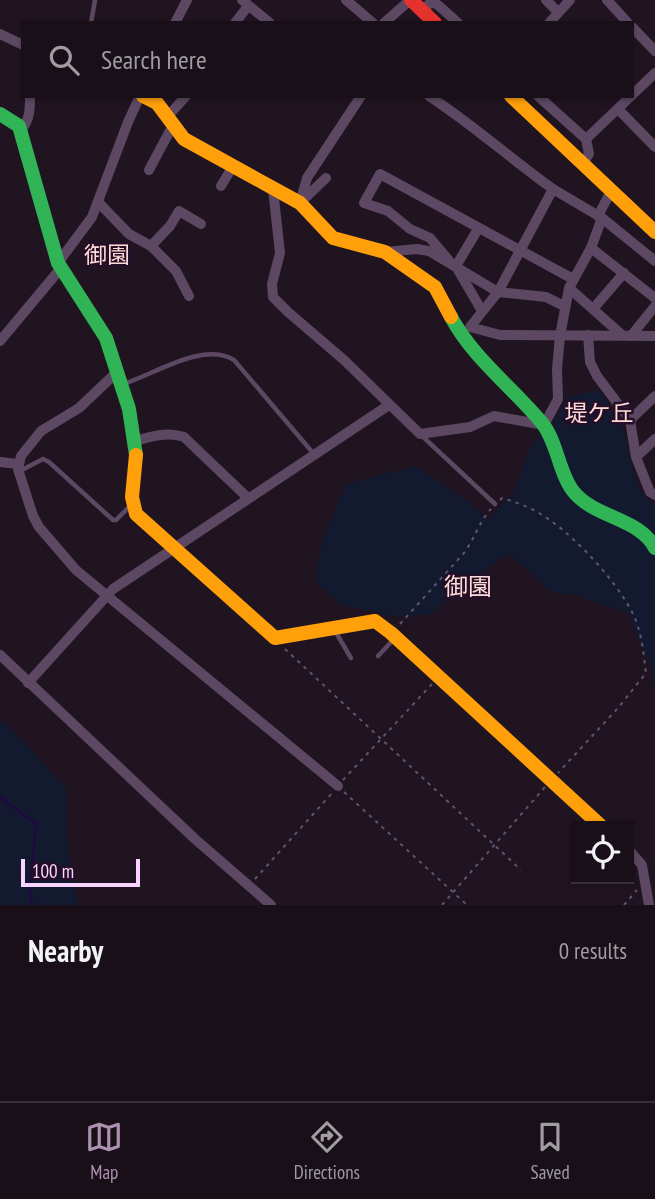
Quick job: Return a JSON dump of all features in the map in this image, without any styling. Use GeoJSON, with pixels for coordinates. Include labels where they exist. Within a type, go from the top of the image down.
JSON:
{"type":"FeatureCollection","features":[{"type":"Feature","properties":{"kind":"street"},"geometry":{"type":"LineString","coordinates":[[176,21],[187,0]]}},
{"type":"Feature","properties":{"kind":"street"},"geometry":{"type":"LineString","coordinates":[[346,0],[371,21]]}},
{"type":"Feature","properties":{"kind":"street"},"geometry":{"type":"LineString","coordinates":[[386,21],[411,0],[433,21]]}},
{"type":"Feature","properties":{"kind":"street"},"geometry":{"type":"LineString","coordinates":[[546,0],[558,12]]}},
{"type":"Feature","properties":{"kind":"street"},"geometry":{"type":"LineString","coordinates":[[551,21],[570,0]]}},
{"type":"Feature","properties":{"kind":"street"},"geometry":{"type":"LineString","coordinates":[[607,0],[626,21]]}},
{"type":"Feature","properties":{"kind":"street"},"geometry":{"type":"LineString","coordinates":[[422,11],[430,2],[438,5],[456,21]]}},
{"type":"Feature","properties":{"kind":"street"},"geometry":{"type":"LineString","coordinates":[[236,21],[245,3],[268,21]]}},
{"type":"Feature","properties":{"kind":"street"},"geometry":{"type":"LineString","coordinates":[[634,29],[655,51]]}},
{"type":"Feature","properties":{"kind":"street"},"geometry":{"type":"LineString","coordinates":[[0,34],[21,44]]}},
{"type":"Feature","properties":{"kind":"street"},"geometry":{"type":"LineString","coordinates":[[634,92],[655,73]]}},
{"type":"Feature","properties":{"kind":"street"},"geometry":{"type":"LineString","coordinates":[[21,130],[26,124],[30,98]]}},
{"type":"Feature","properties":{"kind":"street"},"geometry":{"type":"LineString","coordinates":[[0,341],[60,266],[92,217],[128,122],[141,98]]}},
{"type":"Feature","properties":{"kind":"street"},"geometry":{"type":"LineString","coordinates":[[146,98],[157,103],[184,139],[300,203],[333,238],[384,252],[435,287],[466,332],[544,425],[573,491],[596,509],[649,536],[655,548]]}},
{"type":"Feature","properties":{"kind":"street"},"geometry":{"type":"LineString","coordinates":[[149,170],[171,120],[186,98]]}},
{"type":"Feature","properties":{"kind":"street"},"geometry":{"type":"LineString","coordinates":[[300,203],[307,178],[357,98]]}},
{"type":"Feature","properties":{"kind":"street"},"geometry":{"type":"LineString","coordinates":[[432,98],[553,189],[600,217],[655,261]]}},
{"type":"Feature","properties":{"kind":"street"},"geometry":{"type":"LineString","coordinates":[[513,98],[655,233]]}},
{"type":"Feature","properties":{"kind":"street"},"geometry":{"type":"LineString","coordinates":[[540,98],[586,139],[589,154],[582,164]]}},
{"type":"Feature","properties":{"kind":"street"},"geometry":{"type":"LineString","coordinates":[[586,139],[628,98]]}},
{"type":"Feature","properties":{"kind":"street"},"geometry":{"type":"LineString","coordinates":[[618,109],[655,147]]}},
{"type":"Feature","properties":{"kind":"street"},"geometry":{"type":"LineString","coordinates":[[0,114],[21,130],[60,266],[106,338],[117,379],[129,409],[134,441],[132,497],[136,513],[275,638],[332,626],[375,621],[596,821]]}},
{"type":"Feature","properties":{"kind":"street"},"geometry":{"type":"LineString","coordinates":[[220,186],[233,166]]}},
{"type":"Feature","properties":{"kind":"street"},"geometry":{"type":"LineString","coordinates":[[482,311],[454,265],[430,238],[410,229],[388,211],[364,203],[380,174],[520,251],[571,284],[593,309],[626,335]]}},
{"type":"Feature","properties":{"kind":"street"},"geometry":{"type":"LineString","coordinates":[[300,203],[326,178]]}},
{"type":"Feature","properties":{"kind":"street"},"geometry":{"type":"LineString","coordinates":[[466,332],[498,292],[553,189]]}},
{"type":"Feature","properties":{"kind":"street"},"geometry":{"type":"LineString","coordinates":[[273,190],[280,253],[272,284],[273,297],[344,360],[420,434],[470,427],[494,416],[544,425]]}},
{"type":"Feature","properties":{"kind":"street"},"geometry":{"type":"LineString","coordinates":[[544,425],[558,399],[557,369],[564,306],[571,284],[591,248],[611,191]]}},
{"type":"Feature","properties":{"kind":"street"},"geometry":{"type":"LineString","coordinates":[[99,203],[128,234],[151,246],[176,271],[189,296]]}},
{"type":"Feature","properties":{"kind":"street"},"geometry":{"type":"LineString","coordinates":[[151,246],[170,226],[178,211],[201,224]]}},
{"type":"Feature","properties":{"kind":"street"},"geometry":{"type":"LineString","coordinates":[[454,265],[478,229]]}},
{"type":"Feature","properties":{"kind":"street"},"geometry":{"type":"LineString","coordinates":[[591,248],[655,298]]}},
{"type":"Feature","properties":{"kind":"street"},"geometry":{"type":"LineString","coordinates":[[384,252],[417,249],[429,251],[498,292],[547,297],[564,306]]}},
{"type":"Feature","properties":{"kind":"street"},"geometry":{"type":"LineString","coordinates":[[593,309],[624,274]]}},
{"type":"Feature","properties":{"kind":"street"},"geometry":{"type":"LineString","coordinates":[[626,335],[655,306]]}},
{"type":"Feature","properties":{"kind":"street"},"geometry":{"type":"LineString","coordinates":[[466,332],[655,336]]}},
{"type":"Feature","properties":{"kind":"street"},"geometry":{"type":"LineString","coordinates":[[588,335],[590,362],[629,420],[636,457],[650,492],[655,495]]}},
{"type":"Feature","properties":{"kind":"street"},"geometry":{"type":"LineString","coordinates":[[117,379],[79,408],[41,431],[21,456],[18,468],[33,516],[39,527],[76,570],[338,786]]}},
{"type":"Feature","properties":{"kind":"street"},"geometry":{"type":"LineString","coordinates":[[629,420],[655,396]]}},
{"type":"Feature","properties":{"kind":"street"},"geometry":{"type":"LineString","coordinates":[[29,683],[107,594],[389,405]]}},
{"type":"Feature","properties":{"kind":"street"},"geometry":{"type":"LineString","coordinates":[[134,441],[165,434],[184,436],[247,498]]}},
{"type":"Feature","properties":{"kind":"street"},"geometry":{"type":"LineString","coordinates":[[636,457],[655,439]]}},
{"type":"Feature","properties":{"kind":"street"},"geometry":{"type":"LineString","coordinates":[[0,462],[18,468]]}},
{"type":"Feature","properties":{"kind":"street"},"geometry":{"type":"LineString","coordinates":[[0,655],[195,839],[271,905]]}},
{"type":"Feature","properties":{"kind":"street"},"geometry":{"type":"LineString","coordinates":[[634,855],[642,864],[649,905]]}},
{"type":"Feature","properties":{"kind":"lane"},"geometry":{"type":"LineString","coordinates":[[91,21],[94,0]]}},
{"type":"Feature","properties":{"kind":"lane"},"geometry":{"type":"LineString","coordinates":[[117,379],[145,376],[161,366],[197,357],[224,355],[234,360],[314,454]]}},
{"type":"Feature","properties":{"kind":"lane"},"geometry":{"type":"LineString","coordinates":[[420,434],[495,504]]}},
{"type":"Feature","properties":{"kind":"lane"},"geometry":{"type":"LineString","coordinates":[[18,468],[43,459],[49,462],[113,520],[133,503]]}},
{"type":"Feature","properties":{"kind":"lane"},"geometry":{"type":"LineString","coordinates":[[332,626],[351,657]]}},
{"type":"Feature","properties":{"kind":"lane"},"geometry":{"type":"LineString","coordinates":[[378,656],[393,635]]}},
{"type":"Feature","properties":{"kind":"path"},"geometry":{"type":"LineString","coordinates":[[393,635],[464,553],[478,526],[502,498],[517,502],[551,520],[589,554],[628,605],[639,628],[646,673],[442,905]]}},
{"type":"Feature","properties":{"kind":"path"},"geometry":{"type":"LineString","coordinates":[[275,638],[521,870]]}},
{"type":"Feature","properties":{"kind":"path"},"geometry":{"type":"LineString","coordinates":[[249,886],[438,677]]}},
{"type":"Feature","properties":{"kind":"path"},"geometry":{"type":"LineString","coordinates":[[338,786],[467,905]]}},
{"type":"Feature","properties":{"kind":"path"},"geometry":{"type":"LineString","coordinates":[[624,905],[646,881]]}},
{"type":"Feature","properties":{"kind":"shaded area"},"geometry":{"type":"Polygon","coordinates":[[[599,390],[620,422],[639,488],[655,506],[655,689],[651,666],[627,612],[574,595],[551,592],[510,554],[499,559],[430,614],[398,617],[341,605],[315,580],[322,542],[346,484],[415,466],[468,501],[488,520],[513,493],[532,444],[552,425],[567,397],[599,390]]]}},
{"type":"Feature","properties":{"kind":"shaded area"},"geometry":{"type":"Polygon","coordinates":[[[0,721],[7,724],[66,788],[68,849],[78,905],[0,905],[0,721]]]}},
{"type":"Feature","properties":{"kind":"waterway"},"geometry":{"type":"LineString","coordinates":[[0,797],[36,824],[30,891],[32,905]]}},
{"type":"Feature","properties":{"kind":"traffic: fast"},"geometry":{"type":"LineString","coordinates":[[0,114],[19,126],[58,263],[106,338],[129,409],[136,455]]}},
{"type":"Feature","properties":{"kind":"traffic: fast"},"geometry":{"type":"LineString","coordinates":[[451,317],[470,346],[547,430],[573,491],[593,507],[639,530],[655,548]]}},
{"type":"Feature","properties":{"kind":"traffic: slow"},"geometry":{"type":"LineString","coordinates":[[147,98],[157,103],[184,139],[300,203],[333,238],[385,252],[435,287],[451,317]]}},
{"type":"Feature","properties":{"kind":"traffic: slow"},"geometry":{"type":"LineString","coordinates":[[513,98],[655,232]]}},
{"type":"Feature","properties":{"kind":"traffic: slow"},"geometry":{"type":"LineString","coordinates":[[136,455],[132,497],[136,514],[275,638],[375,621],[596,821]]}},
{"type":"Feature","properties":{"kind":"traffic: jam"},"geometry":{"type":"LineString","coordinates":[[411,0],[433,21]]}},
{"type":"Feature","properties":{"kind":"district","name":"御園"},"geometry":{"type":"Point","coordinates":[107,255]}},
{"type":"Feature","properties":{"kind":"district","name":"堤ケ丘"},"geometry":{"type":"Point","coordinates":[599,413]}},
{"type":"Feature","properties":{"kind":"district","name":"御園"},"geometry":{"type":"Point","coordinates":[468,587]}}]}
